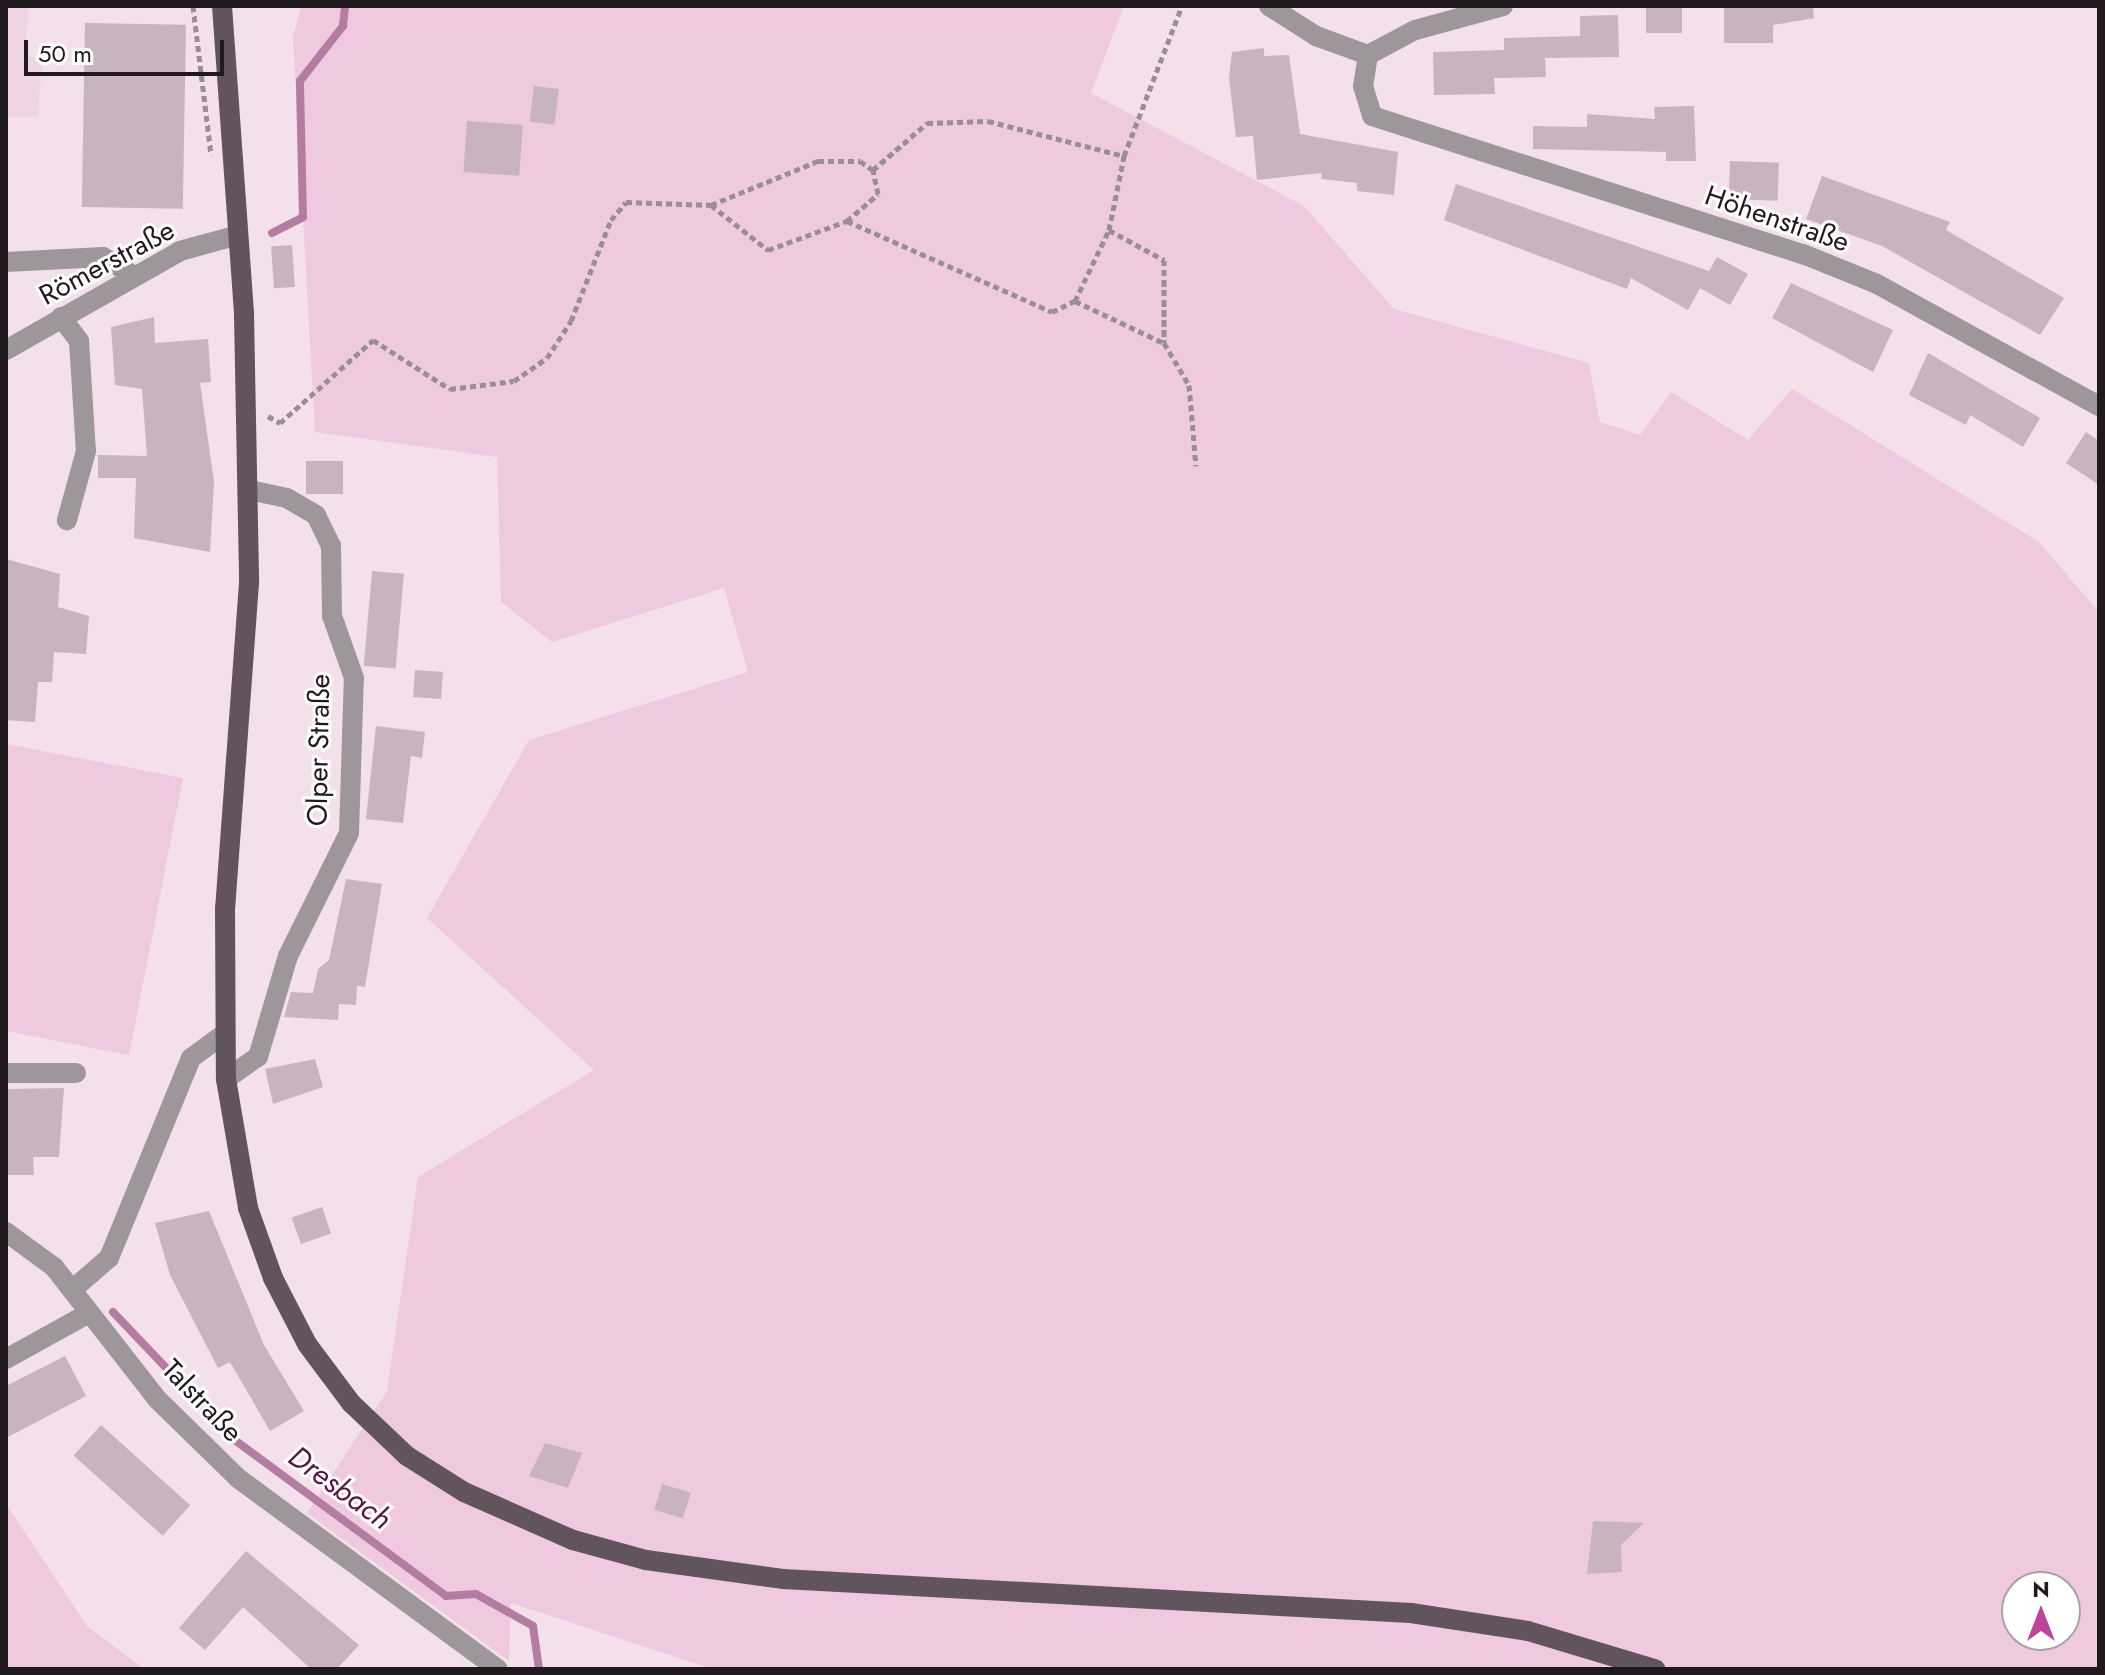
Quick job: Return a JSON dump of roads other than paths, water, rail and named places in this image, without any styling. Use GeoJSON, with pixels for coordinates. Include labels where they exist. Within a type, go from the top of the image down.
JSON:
{"type":"FeatureCollection","features":[{"type":"Feature","properties":{"kind":"main road"},"geometry":{"type":"LineString","coordinates":[[222,6],[238,235],[248,490],[223,1035],[226,1079],[248,1208],[307,1344],[351,1403],[407,1456],[464,1492],[573,1540],[705,1571],[1411,1613],[1528,1631],[1655,1669]]}},
{"type":"Feature","properties":{"kind":"street"},"geometry":{"type":"LineString","coordinates":[[1269,6],[1316,36],[1368,55],[1415,30],[1503,6]]}},
{"type":"Feature","properties":{"kind":"street","name":"Höhenstraße"},"geometry":{"type":"LineString","coordinates":[[1368,55],[1363,86],[1372,116],[1877,284],[2099,406]]}},
{"type":"Feature","properties":{"kind":"street","name":"Römerstraße"},"geometry":{"type":"LineString","coordinates":[[6,350],[133,275],[238,235]]}},
{"type":"Feature","properties":{"kind":"street"},"geometry":{"type":"LineString","coordinates":[[6,262],[103,257],[133,275]]}},
{"type":"Feature","properties":{"kind":"street"},"geometry":{"type":"LineString","coordinates":[[61,317],[79,341],[86,451],[67,520]]}},
{"type":"Feature","properties":{"kind":"street","name":"Olper Straße"},"geometry":{"type":"LineString","coordinates":[[226,1079],[258,1057],[288,956],[349,833],[350,817],[354,678],[332,616],[331,546],[316,515],[287,498],[248,490]]}},
{"type":"Feature","properties":{"kind":"street"},"geometry":{"type":"LineString","coordinates":[[72,1290],[109,1258],[191,1058],[223,1035]]}},
{"type":"Feature","properties":{"kind":"street"},"geometry":{"type":"LineString","coordinates":[[6,1073],[76,1073]]}},
{"type":"Feature","properties":{"kind":"street","name":"Talstraße"},"geometry":{"type":"LineString","coordinates":[[6,1232],[72,1290],[157,1399],[239,1479],[498,1669]]}},
{"type":"Feature","properties":{"kind":"street"},"geometry":{"type":"LineString","coordinates":[[6,1359],[89,1313]]}},
{"type":"Feature","properties":{"kind":"waterway","name":"Dresbach"},"geometry":{"type":"LineString","coordinates":[[272,233],[303,217],[300,81],[343,26],[345,6]]}},
{"type":"Feature","properties":{"kind":"waterway","name":"Dresbach"},"geometry":{"type":"LineString","coordinates":[[113,1312],[236,1441],[446,1596],[476,1594],[533,1626],[539,1669]]}}]}
